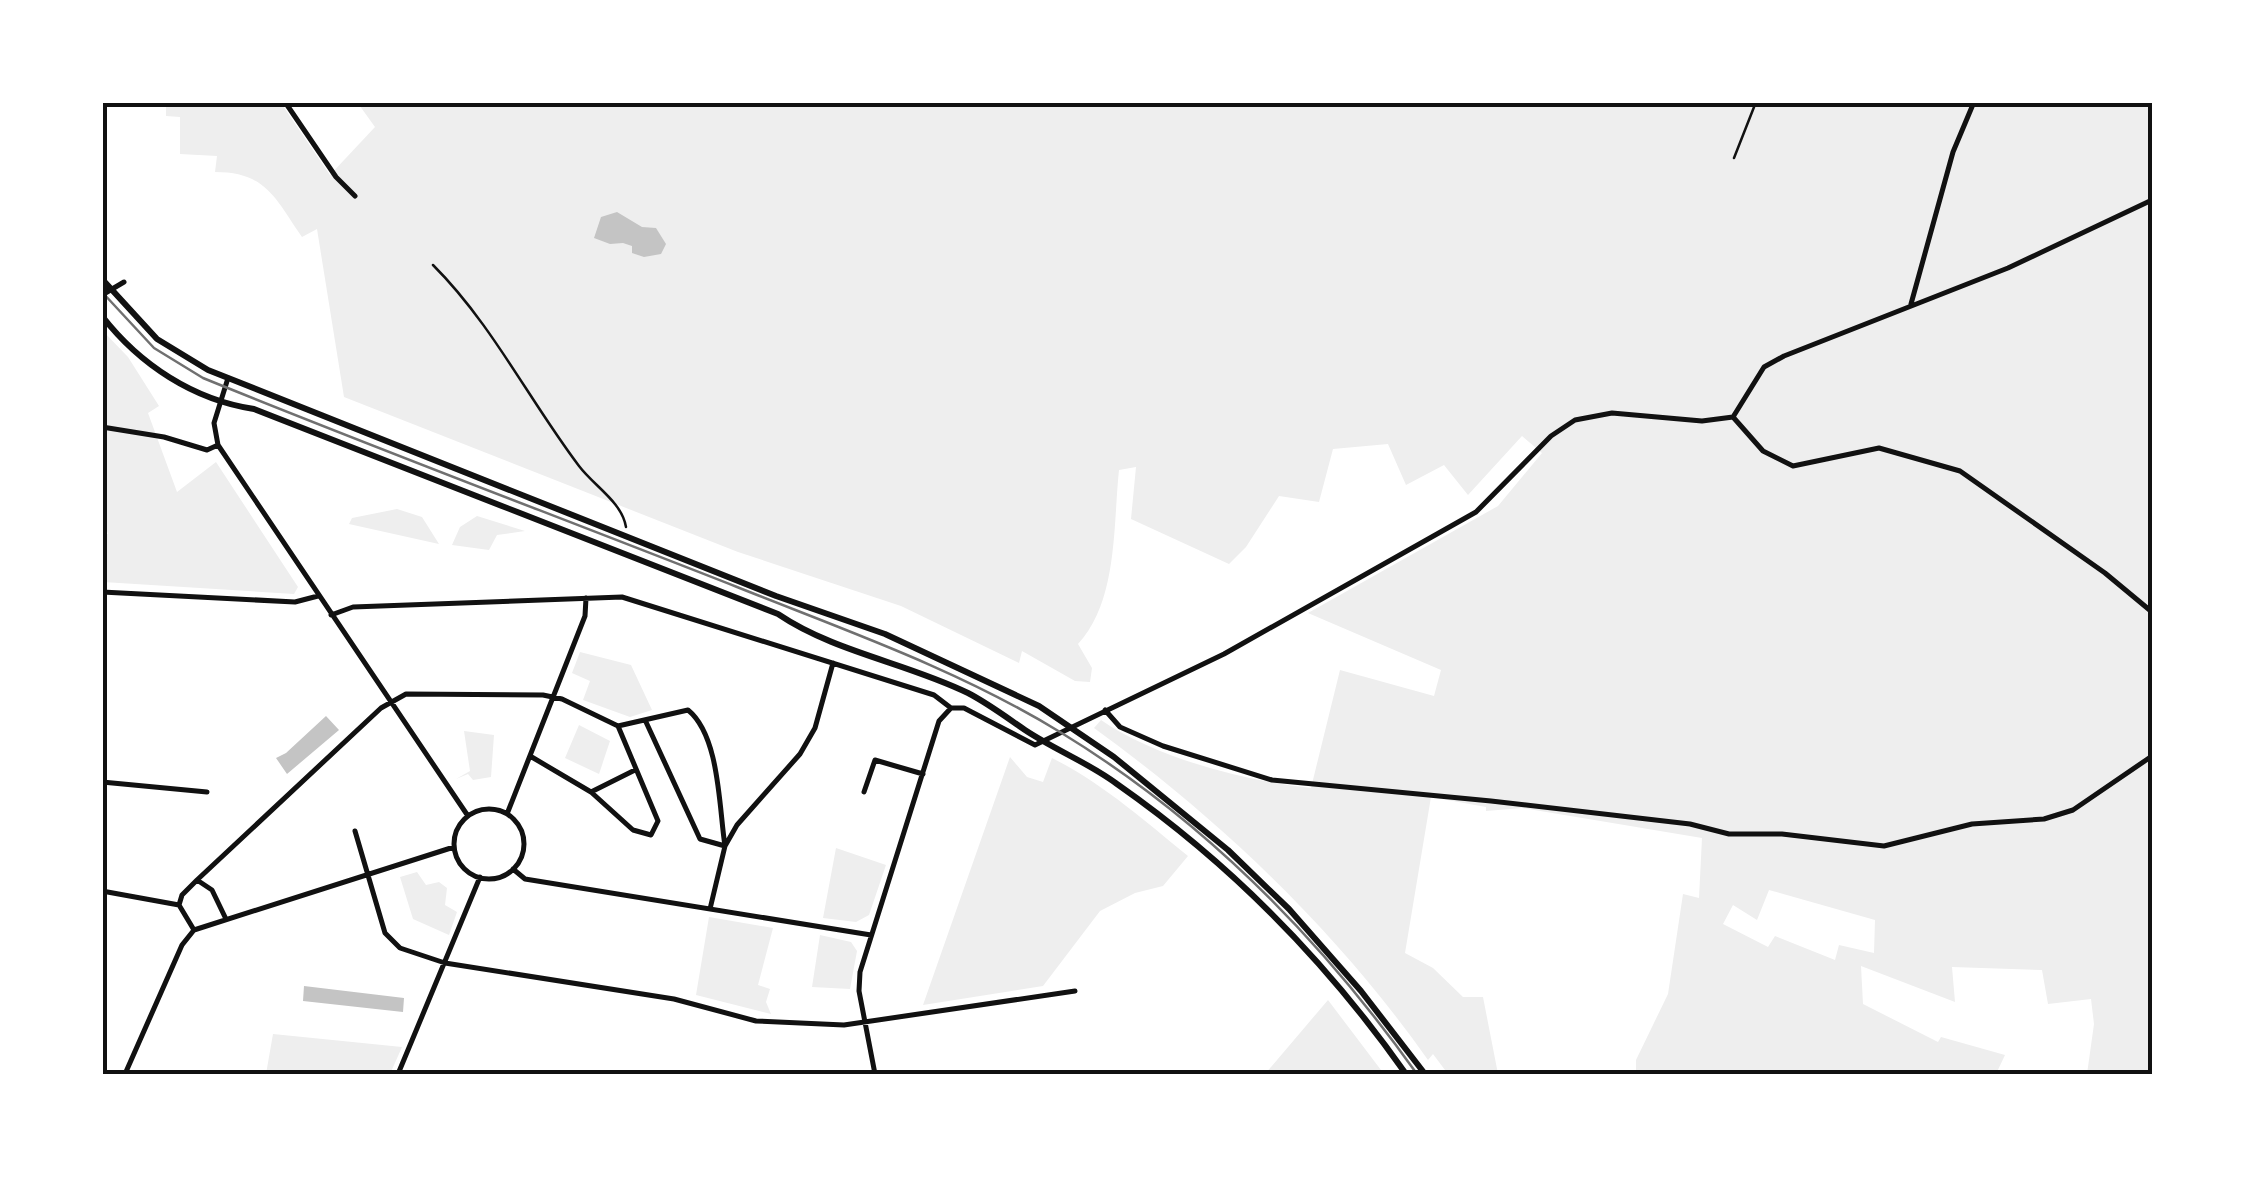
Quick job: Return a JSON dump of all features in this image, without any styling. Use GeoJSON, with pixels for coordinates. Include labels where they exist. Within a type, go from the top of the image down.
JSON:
{"type":"FeatureCollection","features":[{"type":"Feature","properties":{"kind":"main road"},"geometry":{"type":"LineString","coordinates":[[102,279],[106,292],[172,351],[228,378],[776,596],[886,634],[1039,706],[1114,757],[1228,850],[1289,909],[1361,990],[1425,1074]]}},
{"type":"Feature","properties":{"kind":"main road"},"geometry":{"type":"LineString","coordinates":[[102,316],[164,375],[219,402],[254,410],[970,695],[1112,780],[1222,867],[1316,958],[1406,1074]]}},
{"type":"Feature","properties":{"kind":"street"},"geometry":{"type":"LineString","coordinates":[[285,102],[336,177],[355,196]]}},
{"type":"Feature","properties":{"kind":"street"},"geometry":{"type":"LineString","coordinates":[[1911,304],[1953,152],[1974,102]]}},
{"type":"Feature","properties":{"kind":"street"},"geometry":{"type":"LineString","coordinates":[[331,615],[353,607],[622,597],[934,695],[951,708],[964,708],[1026,744],[1047,741],[1272,629],[1476,512],[1551,436],[1575,420],[1612,413],[1702,421],[1732,417],[1764,367],[1911,304],[2008,268],[2152,200]]}},
{"type":"Feature","properties":{"kind":"street"},"geometry":{"type":"LineString","coordinates":[[106,292],[124,282]]}},
{"type":"Feature","properties":{"kind":"street"},"geometry":{"type":"LineString","coordinates":[[228,378],[214,423],[218,445],[468,816]]}},
{"type":"Feature","properties":{"kind":"street"},"geometry":{"type":"LineString","coordinates":[[1732,417],[1763,451],[1784,464],[1800,467],[1847,452],[1880,448],[1960,472],[2105,573],[2152,612]]}},
{"type":"Feature","properties":{"kind":"street"},"geometry":{"type":"LineString","coordinates":[[102,427],[207,450],[218,445]]}},
{"type":"Feature","properties":{"kind":"street"},"geometry":{"type":"LineString","coordinates":[[102,592],[295,602],[318,596]]}},
{"type":"Feature","properties":{"kind":"street"},"geometry":{"type":"LineString","coordinates":[[507,814],[585,616],[586,598]]}},
{"type":"Feature","properties":{"kind":"street"},"geometry":{"type":"LineString","coordinates":[[710,909],[725,846],[737,825],[800,754],[815,728],[834,662]]}},
{"type":"Feature","properties":{"kind":"street"},"geometry":{"type":"LineString","coordinates":[[179,906],[182,895],[198,880],[390,702],[406,694],[554,696],[618,726],[682,710],[698,721],[721,795],[725,846]]}},
{"type":"Feature","properties":{"kind":"street"},"geometry":{"type":"LineString","coordinates":[[875,1074],[864,1024],[860,972],[939,722],[951,708]]}},
{"type":"Feature","properties":{"kind":"street"},"geometry":{"type":"LineString","coordinates":[[1106,710],[1120,727],[1163,746],[1272,780],[1690,824],[1729,834],[1782,834],[1884,846],[1972,824],[2044,818],[2073,810],[2152,756]]}},
{"type":"Feature","properties":{"kind":"street"},"geometry":{"type":"LineString","coordinates":[[646,722],[700,838],[725,846]]}},
{"type":"Feature","properties":{"kind":"street"},"geometry":{"type":"LineString","coordinates":[[530,756],[591,792],[633,830],[651,835],[658,821],[618,726]]}},
{"type":"Feature","properties":{"kind":"street"},"geometry":{"type":"LineString","coordinates":[[864,792],[875,760],[922,774]]}},
{"type":"Feature","properties":{"kind":"street"},"geometry":{"type":"LineString","coordinates":[[591,792],[635,770]]}},
{"type":"Feature","properties":{"kind":"street"},"geometry":{"type":"LineString","coordinates":[[102,782],[206,792]]}},
{"type":"Feature","properties":{"kind":"street"},"geometry":{"type":"LineString","coordinates":[[488,809],[507,814],[523,837],[521,857],[514,869],[498,878],[480,878],[462,866],[454,847],[457,830],[468,816],[488,809]]}},
{"type":"Feature","properties":{"kind":"street"},"geometry":{"type":"LineString","coordinates":[[355,831],[392,942],[444,964],[674,999],[756,1021],[864,1024],[1074,991]]}},
{"type":"Feature","properties":{"kind":"street"},"geometry":{"type":"LineString","coordinates":[[125,1074],[182,945],[194,930],[454,847]]}},
{"type":"Feature","properties":{"kind":"street"},"geometry":{"type":"LineString","coordinates":[[514,869],[525,879],[870,934]]}},
{"type":"Feature","properties":{"kind":"street"},"geometry":{"type":"LineString","coordinates":[[398,1074],[480,878]]}},
{"type":"Feature","properties":{"kind":"street"},"geometry":{"type":"LineString","coordinates":[[198,880],[212,890],[225,917]]}},
{"type":"Feature","properties":{"kind":"street"},"geometry":{"type":"LineString","coordinates":[[102,891],[179,906],[194,930]]}},
{"type":"Feature","properties":{"kind":"path"},"geometry":{"type":"LineString","coordinates":[[1734,158],[1756,102]]}},
{"type":"Feature","properties":{"kind":"path"},"geometry":{"type":"LineString","coordinates":[[433,265],[469,302],[535,407],[582,471],[624,516],[626,528]]}},
{"type":"Feature","properties":{"kind":"shaded area"},"geometry":{"type":"Polygon","coordinates":[[[357,102],[2152,103],[2152,1074],[2087,1074],[2094,1024],[2091,999],[2048,1004],[2042,970],[1952,967],[1955,1002],[1861,966],[1863,1004],[1938,1042],[1941,1037],[2005,1055],[1996,1074],[1636,1074],[1636,1060],[1668,994],[1683,894],[1699,898],[1702,838],[1522,808],[1486,811],[1486,807],[1431,797],[1405,953],[1433,968],[1463,997],[1483,997],[1498,1074],[1448,1074],[1433,1054],[1428,1060],[1355,967],[1274,880],[1187,801],[1094,728],[1101,720],[1148,746],[1202,766],[1311,788],[1340,670],[1434,696],[1441,670],[1308,613],[1498,506],[1542,453],[1522,436],[1468,495],[1444,465],[1406,485],[1388,444],[1333,449],[1319,502],[1279,496],[1246,547],[1229,564],[1131,519],[1136,467],[1119,470],[1107,585],[1091,626],[1078,644],[1092,668],[1090,682],[1075,681],[1022,651],[1019,663],[901,606],[738,552],[344,397],[317,229],[302,237],[276,199],[258,182],[215,172],[217,156],[180,154],[180,117],[166,116],[166,105],[160,103],[281,103],[330,175],[375,127],[357,102]],[[1769,890],[1757,920],[1733,905],[1723,924],[1768,947],[1775,936],[1835,960],[1839,945],[1874,953],[1875,920],[1769,890]]]}},
{"type":"Feature","properties":{"kind":"shaded area"},"geometry":{"type":"Polygon","coordinates":[[[102,330],[128,357],[159,406],[148,413],[177,492],[216,462],[298,587],[294,594],[103,582],[103,534],[108,534],[102,515],[102,330]]]}},
{"type":"Feature","properties":{"kind":"shaded area"},"geometry":{"type":"Polygon","coordinates":[[[397,509],[422,517],[439,544],[349,524],[352,518],[397,509]]]}},
{"type":"Feature","properties":{"kind":"shaded area"},"geometry":{"type":"Polygon","coordinates":[[[477,516],[525,531],[497,535],[489,550],[452,545],[460,527],[477,516]]]}},
{"type":"Feature","properties":{"kind":"shaded area"},"geometry":{"type":"Polygon","coordinates":[[[580,652],[631,665],[652,710],[630,717],[583,700],[590,681],[572,673],[580,652]]]}},
{"type":"Feature","properties":{"kind":"shaded area"},"geometry":{"type":"Polygon","coordinates":[[[579,725],[610,741],[599,774],[565,758],[579,725]]]}},
{"type":"Feature","properties":{"kind":"shaded area"},"geometry":{"type":"Polygon","coordinates":[[[464,731],[494,735],[491,777],[473,780],[468,774],[456,779],[470,771],[464,731]]]}},
{"type":"Feature","properties":{"kind":"shaded area"},"geometry":{"type":"Polygon","coordinates":[[[1010,757],[1027,777],[1043,782],[1052,758],[1070,768],[1123,803],[1188,856],[1163,886],[1135,893],[1100,911],[1043,986],[923,1005],[1010,757]]]}},
{"type":"Feature","properties":{"kind":"shaded area"},"geometry":{"type":"Polygon","coordinates":[[[836,848],[886,865],[869,915],[856,922],[823,918],[836,848]]]}},
{"type":"Feature","properties":{"kind":"shaded area"},"geometry":{"type":"Polygon","coordinates":[[[417,872],[426,885],[439,882],[447,888],[445,905],[457,912],[449,935],[413,919],[400,877],[417,872]]]}},
{"type":"Feature","properties":{"kind":"shaded area"},"geometry":{"type":"Polygon","coordinates":[[[709,917],[773,928],[758,985],[770,989],[766,1002],[771,1014],[696,995],[709,917]]]}},
{"type":"Feature","properties":{"kind":"shaded area"},"geometry":{"type":"Polygon","coordinates":[[[820,935],[851,942],[857,951],[850,989],[812,987],[820,935]]]}},
{"type":"Feature","properties":{"kind":"shaded area"},"geometry":{"type":"Polygon","coordinates":[[[1328,1000],[1384,1074],[1265,1074],[1328,1000]]]}},
{"type":"Feature","properties":{"kind":"shaded area"},"geometry":{"type":"Polygon","coordinates":[[[273,1034],[402,1047],[390,1074],[266,1074],[273,1034]]]}},
{"type":"Feature","properties":{"kind":"building"},"geometry":{"type":"Polygon","coordinates":[[[617,212],[642,227],[656,228],[666,244],[661,254],[644,257],[632,253],[632,246],[594,238],[601,217],[617,212]]]}},
{"type":"Feature","properties":{"kind":"building"},"geometry":{"type":"Polygon","coordinates":[[[326,716],[339,730],[287,774],[276,758],[326,716]]]}},
{"type":"Feature","properties":{"kind":"building"},"geometry":{"type":"Polygon","coordinates":[[[304,986],[404,998],[403,1012],[303,1001],[304,986]]]}},
{"type":"Feature","properties":{"kind":"tram line"},"geometry":{"type":"LineString","coordinates":[[102,292],[154,348],[203,378],[902,653],[982,689],[1060,732],[1163,803],[1256,885],[1341,976],[1417,1074]]}}]}
